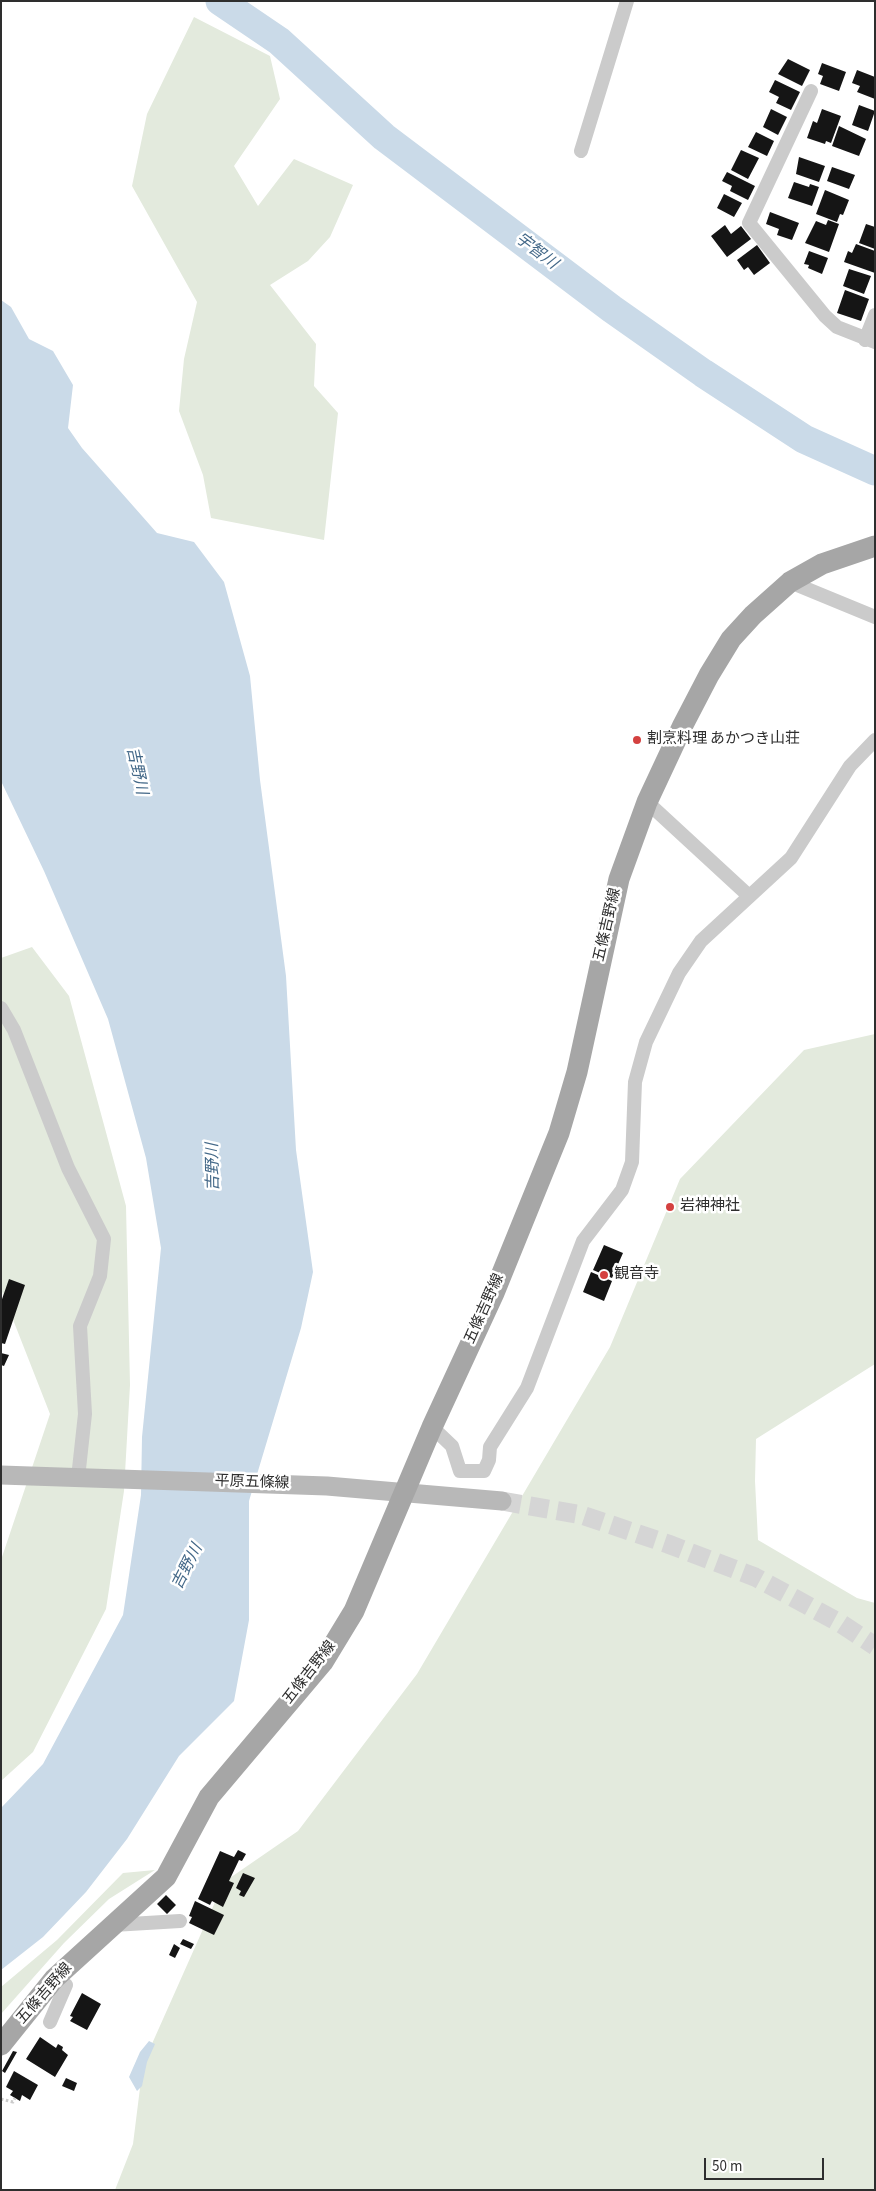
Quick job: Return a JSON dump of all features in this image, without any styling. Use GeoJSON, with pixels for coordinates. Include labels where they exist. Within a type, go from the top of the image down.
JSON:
{"type":"FeatureCollection","features":[{"type":"Feature","properties":{"kind":"main road","name":"五條吉野線"},"geometry":{"type":"LineString","coordinates":[[1,2045],[54,1979],[166,1877],[208,1798],[322,1662],[354,1611],[432,1427],[494,1293],[559,1133],[577,1072],[619,880],[647,802],[709,675],[732,639],[753,615],[790,582],[822,564],[875,546]]}},
{"type":"Feature","properties":{"kind":"main road","name":"平原五條線"},"geometry":{"type":"LineString","coordinates":[[1,1475],[327,1486],[502,1501]]}},
{"type":"Feature","properties":{"kind":"street"},"geometry":{"type":"LineString","coordinates":[[581,151],[627,1]]}},
{"type":"Feature","properties":{"kind":"street"},"geometry":{"type":"LineString","coordinates":[[811,91],[749,223],[825,316],[837,327],[870,341],[875,315]]}},
{"type":"Feature","properties":{"kind":"street"},"geometry":{"type":"LineString","coordinates":[[790,582],[875,617]]}},
{"type":"Feature","properties":{"kind":"street"},"geometry":{"type":"LineString","coordinates":[[432,1427],[452,1446],[460,1471],[484,1471],[489,1460],[490,1447],[527,1388],[583,1241],[622,1190],[632,1162],[635,1082],[646,1042],[679,974],[701,941],[791,858],[850,766],[875,740]]}},
{"type":"Feature","properties":{"kind":"street"},"geometry":{"type":"LineString","coordinates":[[647,802],[749,896]]}},
{"type":"Feature","properties":{"kind":"street"},"geometry":{"type":"LineString","coordinates":[[1,1008],[14,1030],[68,1168],[104,1238],[100,1276],[80,1326],[85,1414],[78,1478]]}},
{"type":"Feature","properties":{"kind":"street"},"geometry":{"type":"LineString","coordinates":[[113,1925],[180,1921]]}},
{"type":"Feature","properties":{"kind":"street"},"geometry":{"type":"LineString","coordinates":[[50,2022],[66,1985],[54,1979]]}},
{"type":"Feature","properties":{"kind":"path"},"geometry":{"type":"LineString","coordinates":[[1,2100],[13,2102],[15,2098]]}},
{"type":"Feature","properties":{"kind":"shaded area"},"geometry":{"type":"Polygon","coordinates":[[[194,17],[270,56],[280,99],[234,166],[258,206],[294,159],[353,185],[330,237],[308,261],[270,285],[316,344],[314,386],[338,413],[324,540],[211,518],[203,475],[179,411],[184,359],[197,302],[132,186],[147,114],[194,17]]]}},
{"type":"Feature","properties":{"kind":"shaded area"},"geometry":{"type":"Polygon","coordinates":[[[32,947],[69,996],[126,1206],[130,1385],[124,1491],[106,1609],[33,1752],[1,1781],[1,1560],[50,1414],[1,1289],[1,958],[32,947]]]}},
{"type":"Feature","properties":{"kind":"shaded area"},"geometry":{"type":"Polygon","coordinates":[[[875,1034],[875,1364],[756,1439],[755,1481],[758,1540],[857,1598],[875,1603],[875,2190],[115,2190],[133,2144],[143,2064],[224,1882],[298,1831],[417,1674],[610,1347],[680,1179],[804,1050],[875,1034]]]}},
{"type":"Feature","properties":{"kind":"shaded area"},"geometry":{"type":"Polygon","coordinates":[[[155,1870],[109,1899],[64,1943],[1,2014],[1,1987],[57,1940],[123,1873],[155,1870]]]}},
{"type":"Feature","properties":{"kind":"water","name":"吉野川"},"geometry":{"type":"Polygon","coordinates":[[[1,300],[11,307],[29,339],[53,351],[73,385],[68,428],[82,448],[157,533],[194,542],[224,582],[250,676],[260,780],[286,976],[296,1150],[313,1272],[301,1328],[249,1501],[249,1620],[234,1701],[179,1756],[127,1839],[86,1892],[43,1937],[1,1970],[1,1808],[43,1764],[123,1615],[141,1495],[142,1437],[161,1248],[146,1158],[108,1019],[44,871],[1,781],[1,300]]]}},
{"type":"Feature","properties":{"kind":"water"},"geometry":{"type":"Polygon","coordinates":[[[149,2041],[155,2044],[147,2062],[142,2086],[137,2091],[129,2077],[140,2052],[149,2041]]]}},
{"type":"Feature","properties":{"kind":"building"},"geometry":{"type":"Polygon","coordinates":[[[788,59],[810,70],[802,86],[778,74],[788,59]]]}},
{"type":"Feature","properties":{"kind":"building"},"geometry":{"type":"Polygon","coordinates":[[[822,63],[846,72],[839,91],[820,84],[823,76],[818,74],[822,63]]]}},
{"type":"Feature","properties":{"kind":"building"},"geometry":{"type":"Polygon","coordinates":[[[857,70],[875,77],[875,99],[857,92],[860,86],[852,83],[857,70]]]}},
{"type":"Feature","properties":{"kind":"building"},"geometry":{"type":"Polygon","coordinates":[[[775,80],[800,92],[791,110],[776,103],[779,97],[769,92],[775,80]]]}},
{"type":"Feature","properties":{"kind":"building"},"geometry":{"type":"Polygon","coordinates":[[[859,105],[875,111],[868,131],[852,125],[859,105]]]}},
{"type":"Feature","properties":{"kind":"building"},"geometry":{"type":"Polygon","coordinates":[[[771,109],[787,117],[778,135],[763,127],[771,109]]]}},
{"type":"Feature","properties":{"kind":"building"},"geometry":{"type":"Polygon","coordinates":[[[822,109],[841,116],[831,143],[826,141],[825,144],[807,138],[813,121],[817,123],[822,109]]]}},
{"type":"Feature","properties":{"kind":"building"},"geometry":{"type":"Polygon","coordinates":[[[839,126],[866,139],[859,156],[832,146],[839,126]]]}},
{"type":"Feature","properties":{"kind":"building"},"geometry":{"type":"Polygon","coordinates":[[[756,132],[774,141],[767,156],[748,147],[756,132]]]}},
{"type":"Feature","properties":{"kind":"building"},"geometry":{"type":"Polygon","coordinates":[[[741,150],[759,158],[748,179],[731,170],[741,150]]]}},
{"type":"Feature","properties":{"kind":"building"},"geometry":{"type":"Polygon","coordinates":[[[799,157],[825,166],[819,182],[796,174],[799,157]]]}},
{"type":"Feature","properties":{"kind":"building"},"geometry":{"type":"Polygon","coordinates":[[[832,167],[855,175],[849,189],[827,181],[832,167]]]}},
{"type":"Feature","properties":{"kind":"building"},"geometry":{"type":"Polygon","coordinates":[[[727,172],[755,186],[748,200],[730,191],[732,186],[722,181],[727,172]]]}},
{"type":"Feature","properties":{"kind":"building"},"geometry":{"type":"Polygon","coordinates":[[[794,182],[809,187],[810,184],[819,187],[812,206],[788,198],[794,182]]]}},
{"type":"Feature","properties":{"kind":"building"},"geometry":{"type":"Polygon","coordinates":[[[825,190],[849,200],[843,215],[840,214],[837,222],[816,214],[825,190]]]}},
{"type":"Feature","properties":{"kind":"building"},"geometry":{"type":"Polygon","coordinates":[[[724,194],[742,203],[734,217],[717,208],[724,194]]]}},
{"type":"Feature","properties":{"kind":"building"},"geometry":{"type":"Polygon","coordinates":[[[770,212],[799,223],[792,240],[777,235],[779,229],[766,224],[770,212]]]}},
{"type":"Feature","properties":{"kind":"building"},"geometry":{"type":"Polygon","coordinates":[[[828,220],[839,224],[829,252],[805,243],[816,221],[826,225],[828,220]]]}},
{"type":"Feature","properties":{"kind":"building"},"geometry":{"type":"Polygon","coordinates":[[[866,224],[875,227],[875,249],[859,243],[866,224]]]}},
{"type":"Feature","properties":{"kind":"building"},"geometry":{"type":"Polygon","coordinates":[[[725,225],[731,234],[741,226],[751,239],[727,257],[711,236],[725,225]]]}},
{"type":"Feature","properties":{"kind":"building"},"geometry":{"type":"Polygon","coordinates":[[[856,244],[875,251],[875,273],[844,262],[848,251],[852,253],[856,244]]]}},
{"type":"Feature","properties":{"kind":"building"},"geometry":{"type":"Polygon","coordinates":[[[757,245],[770,263],[754,275],[748,267],[744,270],[737,260],[757,245]]]}},
{"type":"Feature","properties":{"kind":"building"},"geometry":{"type":"Polygon","coordinates":[[[809,251],[828,258],[822,274],[808,268],[809,265],[804,264],[809,251]]]}},
{"type":"Feature","properties":{"kind":"building"},"geometry":{"type":"Polygon","coordinates":[[[849,269],[871,276],[864,294],[843,286],[849,269]]]}},
{"type":"Feature","properties":{"kind":"building"},"geometry":{"type":"Polygon","coordinates":[[[845,290],[869,299],[861,321],[837,313],[845,290]]]}},
{"type":"Feature","properties":{"kind":"building"},"geometry":{"type":"Polygon","coordinates":[[[604,1245],[623,1253],[612,1278],[593,1270],[604,1245]]]}},
{"type":"Feature","properties":{"kind":"building"},"geometry":{"type":"Polygon","coordinates":[[[591,1272],[612,1281],[604,1301],[583,1292],[591,1272]]]}},
{"type":"Feature","properties":{"kind":"building"},"geometry":{"type":"Polygon","coordinates":[[[9,1279],[25,1285],[5,1344],[1,1343],[1,1302],[9,1279]]]}},
{"type":"Feature","properties":{"kind":"building"},"geometry":{"type":"Polygon","coordinates":[[[1,1353],[9,1355],[4,1366],[1,1365],[1,1353]]]}},
{"type":"Feature","properties":{"kind":"building"},"geometry":{"type":"Polygon","coordinates":[[[238,1850],[246,1854],[242,1861],[239,1860],[229,1881],[234,1883],[223,1907],[212,1901],[210,1905],[198,1899],[220,1851],[234,1857],[238,1850]]]}},
{"type":"Feature","properties":{"kind":"building"},"geometry":{"type":"Polygon","coordinates":[[[243,1873],[255,1878],[244,1897],[239,1895],[241,1891],[236,1888],[243,1873]]]}},
{"type":"Feature","properties":{"kind":"building"},"geometry":{"type":"Polygon","coordinates":[[[166,1895],[176,1905],[167,1914],[157,1904],[166,1895]]]}},
{"type":"Feature","properties":{"kind":"building"},"geometry":{"type":"Polygon","coordinates":[[[195,1901],[224,1915],[214,1935],[189,1923],[192,1917],[189,1916],[195,1901]]]}},
{"type":"Feature","properties":{"kind":"building"},"geometry":{"type":"Polygon","coordinates":[[[183,1939],[194,1944],[191,1949],[180,1944],[183,1939]]]}},
{"type":"Feature","properties":{"kind":"building"},"geometry":{"type":"Polygon","coordinates":[[[174,1944],[180,1948],[175,1958],[169,1955],[174,1944]]]}},
{"type":"Feature","properties":{"kind":"building"},"geometry":{"type":"Polygon","coordinates":[[[82,1993],[101,2004],[87,2030],[70,2021],[73,2017],[70,2016],[82,1993]]]}},
{"type":"Feature","properties":{"kind":"building"},"geometry":{"type":"Polygon","coordinates":[[[40,2037],[56,2048],[58,2044],[63,2047],[62,2050],[68,2055],[55,2077],[26,2059],[40,2037]]]}},
{"type":"Feature","properties":{"kind":"building"},"geometry":{"type":"Polygon","coordinates":[[[13,2051],[17,2052],[5,2073],[2,2071],[13,2051]]]}},
{"type":"Feature","properties":{"kind":"building"},"geometry":{"type":"Polygon","coordinates":[[[14,2071],[38,2085],[30,2100],[22,2095],[20,2101],[10,2095],[13,2091],[6,2087],[14,2071]]]}},
{"type":"Feature","properties":{"kind":"building"},"geometry":{"type":"Polygon","coordinates":[[[66,2078],[77,2083],[74,2091],[62,2086],[66,2078]]]}},
{"type":"Feature","properties":{"kind":"waterway","name":"宇智川"},"geometry":{"type":"LineString","coordinates":[[220,1],[279,41],[384,137],[612,309],[703,373],[804,439],[875,471]]}},
{"type":"Feature","properties":{"kind":"tunnel"},"geometry":{"type":"LineString","coordinates":[[502,1501],[582,1515],[668,1544],[755,1577],[840,1623],[875,1646]]}},
{"type":"Feature","properties":{"kind":"place","name":"割烹料理 あかつき山荘"},"geometry":{"type":"Point","coordinates":[637,740]}},
{"type":"Feature","properties":{"kind":"place","name":"岩神神社"},"geometry":{"type":"Point","coordinates":[670,1207]}},
{"type":"Feature","properties":{"kind":"place","name":"観音寺"},"geometry":{"type":"Point","coordinates":[604,1275]}}]}
